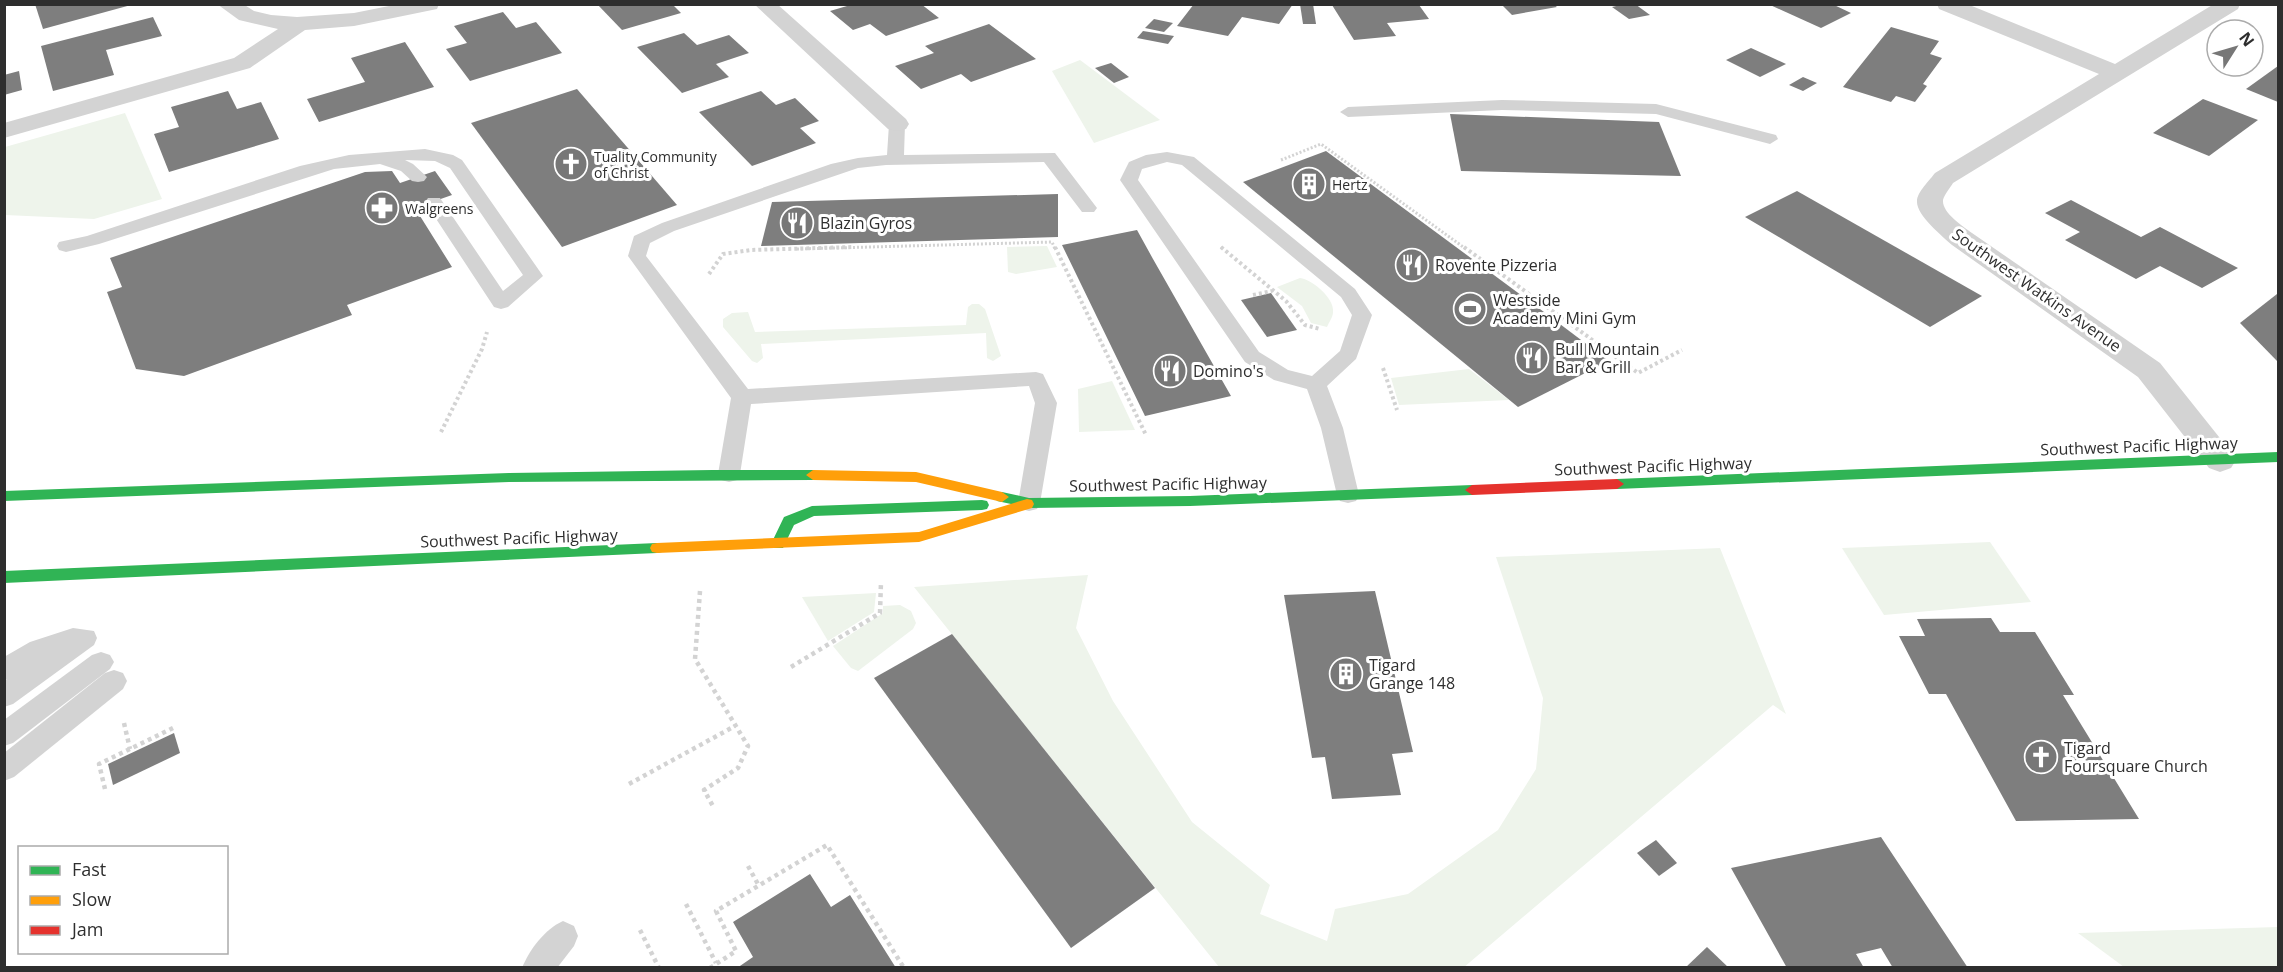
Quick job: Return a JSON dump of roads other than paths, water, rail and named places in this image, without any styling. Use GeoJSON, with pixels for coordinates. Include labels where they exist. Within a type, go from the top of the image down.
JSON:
{"type":"FeatureCollection","features":[{"type":"Feature","properties":{"kind":"highway","name":"Southwest Pacific Highway"},"geometry":{"type":"LineString","coordinates":[[4,496],[729,474],[916,477],[1029,503],[1190,501],[2278,457]]}},
{"type":"Feature","properties":{"kind":"highway","name":"Southwest Pacific Highway"},"geometry":{"type":"LineString","coordinates":[[4,578],[919,537],[1029,503]]}},
{"type":"Feature","properties":{"kind":"highway"},"geometry":{"type":"LineString","coordinates":[[778,544],[785,524],[792,517],[812,511],[1029,503]]}},
{"type":"Feature","properties":{"kind":"street"},"geometry":{"type":"LineString","coordinates":[[227,4],[250,16],[271,22],[301,23],[342,21],[387,15],[429,4]]}},
{"type":"Feature","properties":{"kind":"street"},"geometry":{"type":"LineString","coordinates":[[764,4],[897,124]]}},
{"type":"Feature","properties":{"kind":"street"},"geometry":{"type":"LineString","coordinates":[[1947,4],[2115,72]]}},
{"type":"Feature","properties":{"kind":"street","name":"Southwest Watkins Avenue"},"geometry":{"type":"LineString","coordinates":[[2220,460],[2149,370],[1962,239],[1941,221],[1930,204],[1934,190],[1944,178],[2230,4]]}},
{"type":"Feature","properties":{"kind":"street"},"geometry":{"type":"LineString","coordinates":[[4,131],[242,63],[301,23]]}},
{"type":"Feature","properties":{"kind":"lane"},"geometry":{"type":"LineString","coordinates":[[1348,112],[1502,105],[1656,110],[1770,139]]}},
{"type":"Feature","properties":{"kind":"lane"},"geometry":{"type":"LineString","coordinates":[[895,160],[897,124]]}},
{"type":"Feature","properties":{"kind":"lane"},"geometry":{"type":"LineString","coordinates":[[66,246],[92,240],[306,170],[367,159],[429,155],[449,158],[456,164],[533,276],[501,303],[434,201]]}},
{"type":"Feature","properties":{"kind":"lane"},"geometry":{"type":"LineString","coordinates":[[729,474],[742,397],[637,256],[641,240],[668,227],[837,168],[858,163],[895,160],[1049,157],[1088,207]]}},
{"type":"Feature","properties":{"kind":"lane"},"geometry":{"type":"LineString","coordinates":[[1167,157],[1188,161],[1348,293],[1362,315],[1348,354],[1316,384],[1281,375],[1252,357],[1129,180],[1135,166],[1152,159],[1167,157]]}},
{"type":"Feature","properties":{"kind":"lane"},"geometry":{"type":"LineString","coordinates":[[367,159],[396,163],[407,167],[418,177]]}},
{"type":"Feature","properties":{"kind":"lane"},"geometry":{"type":"LineString","coordinates":[[742,397],[1036,380],[1046,403],[1029,503]]}},
{"type":"Feature","properties":{"kind":"lane"},"geometry":{"type":"LineString","coordinates":[[1316,384],[1332,428],[1348,495]]}},
{"type":"Feature","properties":{"kind":"lane"},"geometry":{"type":"LineString","coordinates":[[4,670],[39,649],[84,636],[4,696]]}},
{"type":"Feature","properties":{"kind":"lane"},"geometry":{"type":"LineString","coordinates":[[4,735],[107,671],[4,769]]}},
{"type":"Feature","properties":{"kind":"lane"},"geometry":{"type":"LineString","coordinates":[[537,968],[563,936]]}},
{"type":"Feature","properties":{"kind":"place","name":"Tuality Community of Christ"},"geometry":{"type":"Point","coordinates":[571,164]}},
{"type":"Feature","properties":{"kind":"place","name":"Hertz"},"geometry":{"type":"Point","coordinates":[1309,184]}},
{"type":"Feature","properties":{"kind":"place","name":"Walgreens"},"geometry":{"type":"Point","coordinates":[382,208]}},
{"type":"Feature","properties":{"kind":"place","name":"Blazin Gyros"},"geometry":{"type":"Point","coordinates":[797,223]}},
{"type":"Feature","properties":{"kind":"place","name":"Rovente Pizzeria"},"geometry":{"type":"Point","coordinates":[1412,265]}},
{"type":"Feature","properties":{"kind":"place","name":"Westside Academy Mini Gym"},"geometry":{"type":"Point","coordinates":[1470,309]}},
{"type":"Feature","properties":{"kind":"place","name":"Bull Mountain Bar & Grill"},"geometry":{"type":"Point","coordinates":[1532,358]}},
{"type":"Feature","properties":{"kind":"place","name":"Domino's"},"geometry":{"type":"Point","coordinates":[1170,371]}},
{"type":"Feature","properties":{"kind":"place","name":"Tigard Grange 148"},"geometry":{"type":"Point","coordinates":[1346,674]}},
{"type":"Feature","properties":{"kind":"place","name":"Tigard Foursquare Church"},"geometry":{"type":"Point","coordinates":[2041,757]}}]}
